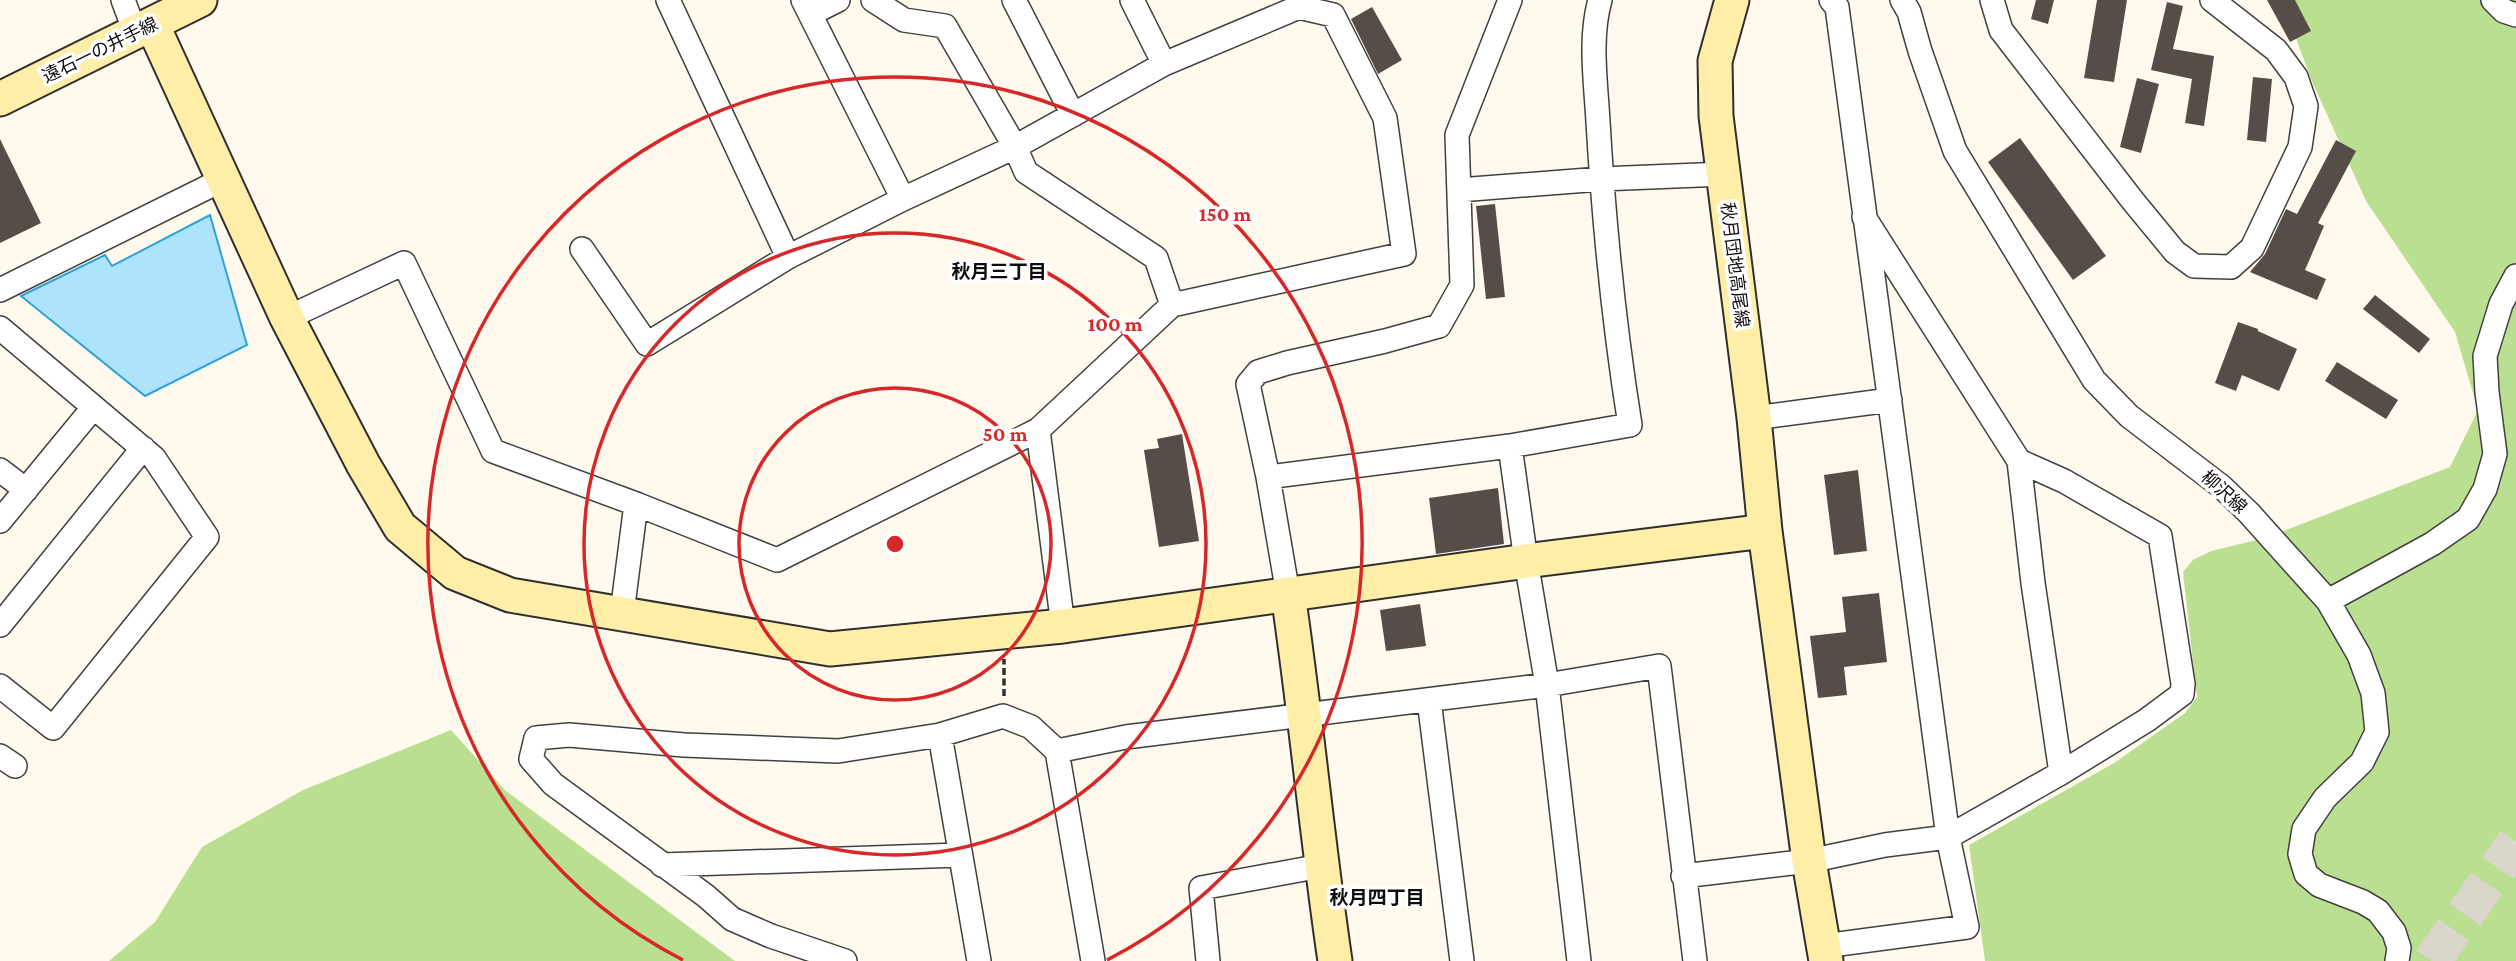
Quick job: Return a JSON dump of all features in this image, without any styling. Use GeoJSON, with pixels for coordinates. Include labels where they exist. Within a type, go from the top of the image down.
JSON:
{"type":"FeatureCollection","features":[{"type":"Feature","properties":{"kind":"street"},"geometry":{"type":"LineString","coordinates":[[123,0],[143,28],[222,180],[287,318],[363,464],[400,527],[455,573],[510,595],[830,649],[1063,626],[1526,561],[1765,531]]}},
{"type":"Feature","properties":{"kind":"street","name":"遠石一の井手線"},"geometry":{"type":"LineString","coordinates":[[0,99],[200,0]]}},
{"type":"Feature","properties":{"kind":"street"},"geometry":{"type":"LineString","coordinates":[[668,0],[788,257]]}},
{"type":"Feature","properties":{"kind":"street"},"geometry":{"type":"LineString","coordinates":[[838,0],[807,7],[903,200]]}},
{"type":"Feature","properties":{"kind":"street"},"geometry":{"type":"LineString","coordinates":[[873,0],[904,20],[945,26],[1015,147],[1026,172],[1156,258],[1171,305]]}},
{"type":"Feature","properties":{"kind":"street"},"geometry":{"type":"LineString","coordinates":[[1014,0],[1073,115]]}},
{"type":"Feature","properties":{"kind":"street"},"geometry":{"type":"LineString","coordinates":[[1132,0],[1164,64]]}},
{"type":"Feature","properties":{"kind":"street"},"geometry":{"type":"LineString","coordinates":[[1335,961],[1321,866],[1306,716],[1288,594],[1268,477],[1248,384],[1258,372],[1287,363],[1439,326],[1462,285],[1457,135],[1510,0]]}},
{"type":"Feature","properties":{"kind":"street"},"geometry":{"type":"LineString","coordinates":[[1268,477],[1510,446],[1630,425],[1618,347],[1601,179],[1595,61],[1600,0]]}},
{"type":"Feature","properties":{"kind":"street","name":"秋月団地高尾線"},"geometry":{"type":"LineString","coordinates":[[1732,0],[1715,61],[1716,116],[1755,418],[1765,531],[1809,861],[1825,954]]}},
{"type":"Feature","properties":{"kind":"street"},"geometry":{"type":"LineString","coordinates":[[1825,954],[1967,926],[1948,837],[1838,7],[1832,0]]}},
{"type":"Feature","properties":{"kind":"street","name":"柳沢線"},"geometry":{"type":"LineString","coordinates":[[1902,0],[1909,12],[1955,150],[2094,380],[2129,415],[2231,496],[2328,601],[2358,655],[2374,693],[2377,732],[2362,762],[2325,798],[2304,829],[2300,854],[2306,874],[2319,885],[2363,902],[2378,911],[2394,932],[2399,948],[2397,961]]}},
{"type":"Feature","properties":{"kind":"street"},"geometry":{"type":"LineString","coordinates":[[1992,0],[2001,30],[2133,201],[2175,252],[2194,266],[2211,268],[2231,267],[2252,248],[2300,147],[2306,106],[2296,77],[2276,50],[2212,0]]}},
{"type":"Feature","properties":{"kind":"street"},"geometry":{"type":"LineString","coordinates":[[2493,0],[2504,10],[2516,15]]}},
{"type":"Feature","properties":{"kind":"street"},"geometry":{"type":"LineString","coordinates":[[287,318],[404,263],[493,451],[777,560],[1038,430],[1171,305],[1404,254],[1385,118],[1333,15],[1299,7],[1164,64],[1015,147],[788,257],[647,344],[582,249]]}},
{"type":"Feature","properties":{"kind":"street"},"geometry":{"type":"LineString","coordinates":[[1459,190],[1601,179],[1724,174]]}},
{"type":"Feature","properties":{"kind":"street"},"geometry":{"type":"LineString","coordinates":[[0,290],[222,180]]}},
{"type":"Feature","properties":{"kind":"street"},"geometry":{"type":"LineString","coordinates":[[1864,217],[2019,461],[2032,583],[2061,773]]}},
{"type":"Feature","properties":{"kind":"street"},"geometry":{"type":"LineString","coordinates":[[2328,601],[2432,544],[2468,519],[2485,489],[2494,454],[2485,356],[2501,304],[2516,276]]}},
{"type":"Feature","properties":{"kind":"street"},"geometry":{"type":"LineString","coordinates":[[0,328],[154,458],[207,537],[53,728],[0,685]]}},
{"type":"Feature","properties":{"kind":"street"},"geometry":{"type":"LineString","coordinates":[[1755,418],[1890,400]]}},
{"type":"Feature","properties":{"kind":"street"},"geometry":{"type":"LineString","coordinates":[[0,521],[93,408]]}},
{"type":"Feature","properties":{"kind":"street"},"geometry":{"type":"LineString","coordinates":[[1038,430],[1063,626]]}},
{"type":"Feature","properties":{"kind":"street"},"geometry":{"type":"LineString","coordinates":[[1510,446],[1547,685],[1579,961]]}},
{"type":"Feature","properties":{"kind":"street"},"geometry":{"type":"LineString","coordinates":[[0,625],[143,447]]}},
{"type":"Feature","properties":{"kind":"street"},"geometry":{"type":"LineString","coordinates":[[1684,876],[1809,861],[1885,845],[1948,837],[2061,773],[2147,720],[2182,694],[2183,684],[2160,536],[2064,481],[2019,461]]}},
{"type":"Feature","properties":{"kind":"street"},"geometry":{"type":"LineString","coordinates":[[0,470],[26,490]]}},
{"type":"Feature","properties":{"kind":"street"},"geometry":{"type":"LineString","coordinates":[[622,613],[636,504]]}},
{"type":"Feature","properties":{"kind":"street"},"geometry":{"type":"LineString","coordinates":[[1057,751],[1126,737],[1547,685],[1659,666],[1695,961]]}},
{"type":"Feature","properties":{"kind":"street"},"geometry":{"type":"LineString","coordinates":[[1429,700],[1462,961]]}},
{"type":"Feature","properties":{"kind":"street"},"geometry":{"type":"LineString","coordinates":[[845,961],[771,936],[732,919],[706,896],[553,784],[531,759],[536,738],[569,735],[684,745],[838,751],[940,735],[1003,716],[1031,727],[1057,751],[1093,961]]}},
{"type":"Feature","properties":{"kind":"street"},"geometry":{"type":"LineString","coordinates":[[940,735],[979,961]]}},
{"type":"Feature","properties":{"kind":"street"},"geometry":{"type":"LineString","coordinates":[[662,865],[959,855]]}},
{"type":"Feature","properties":{"kind":"street"},"geometry":{"type":"LineString","coordinates":[[1208,961],[1201,888],[1321,866]]}},
{"type":"Feature","properties":{"kind":"path"},"geometry":{"type":"LineString","coordinates":[[1003,716],[1004,633]]}},
{"type":"Feature","properties":{"kind":"green space"},"geometry":{"type":"Polygon","coordinates":[[[2282,0],[2516,0],[2516,961],[1985,961],[1969,845],[2114,763],[2185,713],[2197,697],[2183,572],[2193,560],[2211,551],[2265,538],[2450,467],[2478,410],[2455,332],[2366,201],[2311,79],[2282,0]]]}},
{"type":"Feature","properties":{"kind":"green space"},"geometry":{"type":"Polygon","coordinates":[[[451,730],[506,791],[735,961],[109,961],[155,922],[202,847],[303,790],[451,730]]]}},
{"type":"Feature","properties":{"kind":"water"},"geometry":{"type":"Polygon","coordinates":[[[210,215],[247,345],[145,396],[21,296],[105,255],[112,266],[210,215]]]}},
{"type":"Feature","properties":{"kind":"building"},"geometry":{"type":"Polygon","coordinates":[[[2036,0],[2054,0],[2048,24],[2031,19],[2036,0]]]}},
{"type":"Feature","properties":{"kind":"building"},"geometry":{"type":"Polygon","coordinates":[[[2097,0],[2127,0],[2114,82],[2084,78],[2097,0]]]}},
{"type":"Feature","properties":{"kind":"building"},"geometry":{"type":"Polygon","coordinates":[[[2267,0],[2295,0],[2311,31],[2290,42],[2267,0]]]}},
{"type":"Feature","properties":{"kind":"building"},"geometry":{"type":"Polygon","coordinates":[[[2167,2],[2183,6],[2173,49],[2214,56],[2204,126],[2185,123],[2192,79],[2151,70],[2167,2]]]}},
{"type":"Feature","properties":{"kind":"building"},"geometry":{"type":"Polygon","coordinates":[[[1372,7],[1402,60],[1378,74],[1351,19],[1372,7]]]}},
{"type":"Feature","properties":{"kind":"building"},"geometry":{"type":"Polygon","coordinates":[[[2253,77],[2272,79],[2266,142],[2247,140],[2253,77]]]}},
{"type":"Feature","properties":{"kind":"building"},"geometry":{"type":"Polygon","coordinates":[[[2137,78],[2159,84],[2141,153],[2120,147],[2137,78]]]}},
{"type":"Feature","properties":{"kind":"building"},"geometry":{"type":"Polygon","coordinates":[[[2020,138],[2106,256],[2073,280],[1988,162],[2020,138]]]}},
{"type":"Feature","properties":{"kind":"building"},"geometry":{"type":"Polygon","coordinates":[[[0,139],[41,223],[0,243],[0,139]]]}},
{"type":"Feature","properties":{"kind":"building"},"geometry":{"type":"Polygon","coordinates":[[[2336,140],[2356,151],[2318,223],[2324,226],[2305,270],[2326,279],[2317,300],[2250,272],[2265,254],[2286,209],[2297,214],[2336,140]]]}},
{"type":"Feature","properties":{"kind":"building"},"geometry":{"type":"Polygon","coordinates":[[[1495,204],[1505,297],[1486,299],[1476,206],[1495,204]]]}},
{"type":"Feature","properties":{"kind":"building"},"geometry":{"type":"Polygon","coordinates":[[[2375,295],[2430,339],[2419,353],[2363,309],[2375,295]]]}},
{"type":"Feature","properties":{"kind":"building"},"geometry":{"type":"Polygon","coordinates":[[[2238,322],[2297,349],[2279,391],[2242,375],[2236,391],[2215,383],[2238,322]]]}},
{"type":"Feature","properties":{"kind":"building"},"geometry":{"type":"Polygon","coordinates":[[[2337,362],[2398,400],[2386,419],[2325,381],[2337,362]]]}},
{"type":"Feature","properties":{"kind":"building"},"geometry":{"type":"Polygon","coordinates":[[[1182,434],[1199,541],[1159,547],[1144,450],[1159,448],[1157,439],[1182,434]]]}},
{"type":"Feature","properties":{"kind":"building"},"geometry":{"type":"Polygon","coordinates":[[[1858,470],[1867,551],[1834,555],[1824,475],[1858,470]]]}},
{"type":"Feature","properties":{"kind":"building"},"geometry":{"type":"Polygon","coordinates":[[[1498,488],[1504,544],[1436,554],[1429,498],[1498,488]]]}},
{"type":"Feature","properties":{"kind":"building"},"geometry":{"type":"Polygon","coordinates":[[[1879,593],[1887,662],[1844,667],[1847,695],[1818,698],[1810,636],[1846,632],[1842,597],[1879,593]]]}},
{"type":"Feature","properties":{"kind":"building"},"geometry":{"type":"Polygon","coordinates":[[[1420,604],[1426,646],[1386,651],[1380,610],[1420,604]]]}},
{"type":"Feature","properties":{"kind":"tunnel"},"geometry":{"type":"LineString","coordinates":[[2432,961],[2516,842]]}},
{"type":"Feature","properties":{"kind":"district","name":"秋月三丁目"},"geometry":{"type":"Point","coordinates":[999,271]}},
{"type":"Feature","properties":{"kind":"district","name":"秋月四丁目"},"geometry":{"type":"Point","coordinates":[1377,897]}}]}
